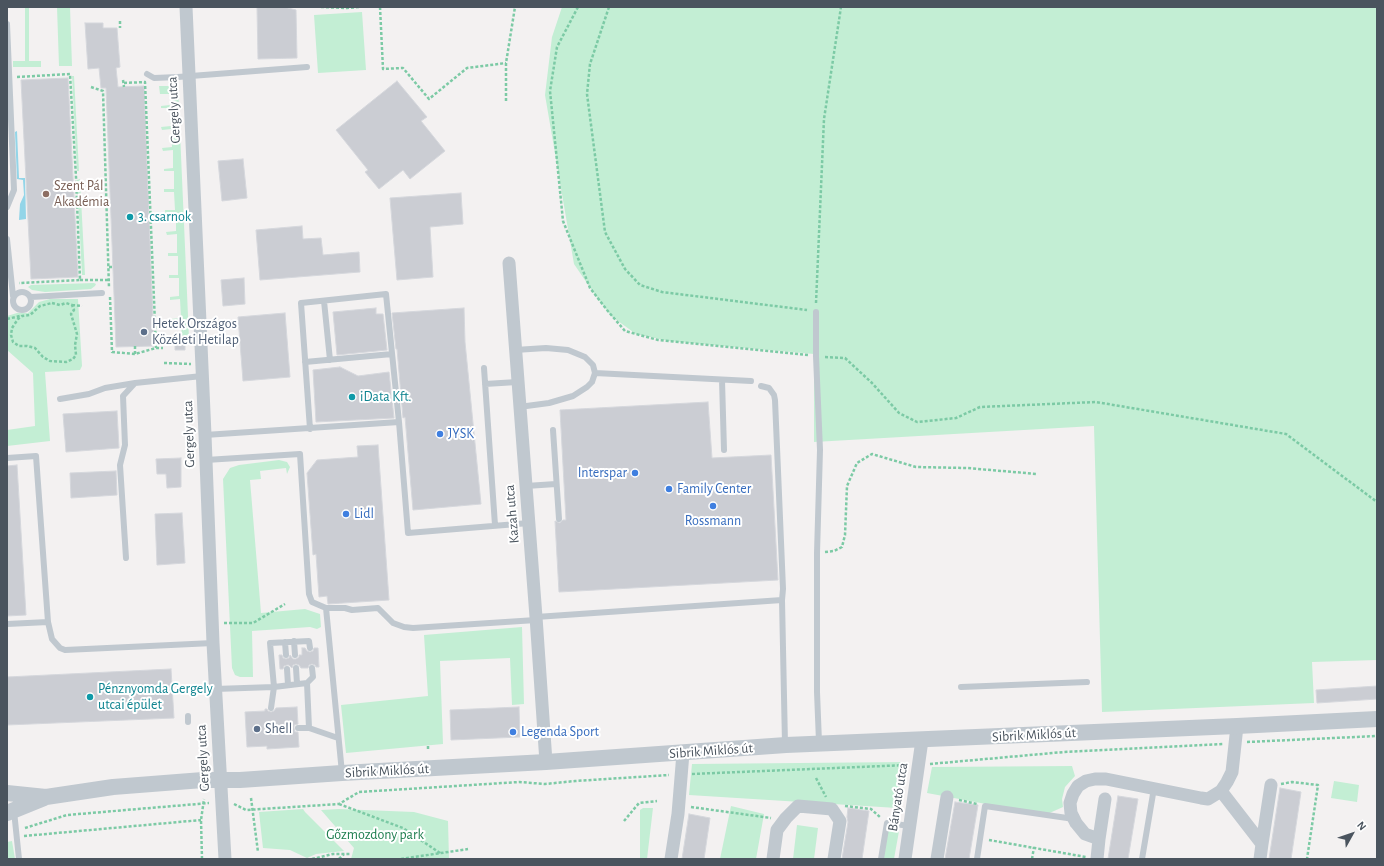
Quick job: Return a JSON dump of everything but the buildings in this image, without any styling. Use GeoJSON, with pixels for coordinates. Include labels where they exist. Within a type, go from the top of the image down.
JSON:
{"type":"FeatureCollection","features":[{"type":"Feature","properties":{"kind":"street","name":"Gergely utca"},"geometry":{"type":"LineString","coordinates":[[186,7],[205,435],[212,643],[225,859]]}},
{"type":"Feature","properties":{"kind":"street","name":"Kazah utca"},"geometry":{"type":"LineString","coordinates":[[509,263],[519,408],[537,618],[546,762]]}},
{"type":"Feature","properties":{"kind":"street","name":"Sibrik Miklós út"},"geometry":{"type":"LineString","coordinates":[[7,793],[46,797],[112,788],[221,780],[546,762],[819,744],[1377,719]]}},
{"type":"Feature","properties":{"kind":"street"},"geometry":{"type":"LineString","coordinates":[[1099,839],[1085,834],[1071,813],[1070,804],[1073,794],[1078,786],[1086,781],[1106,778],[1201,798],[1208,798],[1220,791],[1232,772],[1237,726]]}},
{"type":"Feature","properties":{"kind":"street","name":"Bányató utca"},"geometry":{"type":"LineString","coordinates":[[905,859],[922,740]]}},
{"type":"Feature","properties":{"kind":"street"},"geometry":{"type":"LineString","coordinates":[[671,859],[679,806],[683,753]]}},
{"type":"Feature","properties":{"kind":"street"},"geometry":{"type":"LineString","coordinates":[[1260,859],[1271,786]]}},
{"type":"Feature","properties":{"kind":"street"},"geometry":{"type":"LineString","coordinates":[[1220,791],[1262,844]]}},
{"type":"Feature","properties":{"kind":"street","name":"Sibrik Miklós út"},"geometry":{"type":"LineString","coordinates":[[10,812],[46,797]]}},
{"type":"Feature","properties":{"kind":"street"},"geometry":{"type":"LineString","coordinates":[[937,859],[947,797]]}},
{"type":"Feature","properties":{"kind":"street"},"geometry":{"type":"LineString","coordinates":[[1097,859],[1105,799]]}},
{"type":"Feature","properties":{"kind":"street"},"geometry":{"type":"LineString","coordinates":[[773,859],[777,830],[784,820],[798,806],[832,809],[840,821],[834,859]]}},
{"type":"Feature","properties":{"kind":"lane"},"geometry":{"type":"LineString","coordinates":[[7,24],[14,190],[7,206]]}},
{"type":"Feature","properties":{"kind":"lane"},"geometry":{"type":"LineString","coordinates":[[147,74],[154,78],[188,77],[307,67]]}},
{"type":"Feature","properties":{"kind":"lane"},"geometry":{"type":"LineString","coordinates":[[7,239],[13,305],[21,310],[27,308],[31,303],[31,297]]}},
{"type":"Feature","properties":{"kind":"lane"},"geometry":{"type":"LineString","coordinates":[[13,296],[18,292],[23,291],[31,297],[102,293]]}},
{"type":"Feature","properties":{"kind":"lane"},"geometry":{"type":"LineString","coordinates":[[310,429],[301,303],[386,294],[399,422],[408,533],[529,522]]}},
{"type":"Feature","properties":{"kind":"lane"},"geometry":{"type":"LineString","coordinates":[[324,301],[330,360]]}},
{"type":"Feature","properties":{"kind":"lane"},"geometry":{"type":"LineString","coordinates":[[7,308],[13,305]]}},
{"type":"Feature","properties":{"kind":"lane"},"geometry":{"type":"LineString","coordinates":[[816,312],[816,356],[820,450],[817,553],[817,692],[819,744]]}},
{"type":"Feature","properties":{"kind":"lane"},"geometry":{"type":"LineString","coordinates":[[515,350],[546,348],[568,350],[585,357],[592,365],[595,373],[592,382],[573,396],[550,403],[519,408]]}},
{"type":"Feature","properties":{"kind":"lane"},"geometry":{"type":"LineString","coordinates":[[306,362],[392,354]]}},
{"type":"Feature","properties":{"kind":"lane"},"geometry":{"type":"LineString","coordinates":[[484,368],[495,525]]}},
{"type":"Feature","properties":{"kind":"lane"},"geometry":{"type":"LineString","coordinates":[[595,373],[751,381]]}},
{"type":"Feature","properties":{"kind":"lane"},"geometry":{"type":"LineString","coordinates":[[60,399],[89,394],[105,388],[135,383],[202,376]]}},
{"type":"Feature","properties":{"kind":"lane"},"geometry":{"type":"LineString","coordinates":[[722,380],[724,450]]}},
{"type":"Feature","properties":{"kind":"lane"},"geometry":{"type":"LineString","coordinates":[[485,384],[517,382]]}},
{"type":"Feature","properties":{"kind":"lane"},"geometry":{"type":"LineString","coordinates":[[126,558],[120,465],[125,445],[123,396],[135,383]]}},
{"type":"Feature","properties":{"kind":"lane"},"geometry":{"type":"LineString","coordinates":[[761,386],[769,388],[774,395],[775,400],[783,589],[782,600],[786,746]]}},
{"type":"Feature","properties":{"kind":"lane"},"geometry":{"type":"LineString","coordinates":[[205,435],[399,422]]}},
{"type":"Feature","properties":{"kind":"lane"},"geometry":{"type":"LineString","coordinates":[[553,430],[559,519]]}},
{"type":"Feature","properties":{"kind":"lane"},"geometry":{"type":"LineString","coordinates":[[206,460],[300,454],[308,594],[312,602],[326,608],[345,608],[352,610],[378,608],[394,623],[404,627],[413,628],[782,600]]}},
{"type":"Feature","properties":{"kind":"lane"},"geometry":{"type":"LineString","coordinates":[[7,458],[36,456],[48,622],[52,638],[60,648],[65,650],[212,643]]}},
{"type":"Feature","properties":{"kind":"lane"},"geometry":{"type":"LineString","coordinates":[[526,486],[556,484]]}},
{"type":"Feature","properties":{"kind":"lane"},"geometry":{"type":"LineString","coordinates":[[326,608],[342,773]]}},
{"type":"Feature","properties":{"kind":"lane"},"geometry":{"type":"LineString","coordinates":[[7,624],[48,622]]}},
{"type":"Feature","properties":{"kind":"lane"},"geometry":{"type":"LineString","coordinates":[[271,708],[274,687],[270,643],[310,641],[310,648]]}},
{"type":"Feature","properties":{"kind":"lane"},"geometry":{"type":"LineString","coordinates":[[285,642],[286,655]]}},
{"type":"Feature","properties":{"kind":"lane"},"geometry":{"type":"LineString","coordinates":[[294,642],[295,655]]}},
{"type":"Feature","properties":{"kind":"lane"},"geometry":{"type":"LineString","coordinates":[[296,668],[297,684]]}},
{"type":"Feature","properties":{"kind":"lane"},"geometry":{"type":"LineString","coordinates":[[309,728],[307,684],[313,676],[312,668]]}},
{"type":"Feature","properties":{"kind":"lane"},"geometry":{"type":"LineString","coordinates":[[287,669],[288,685]]}},
{"type":"Feature","properties":{"kind":"lane"},"geometry":{"type":"LineString","coordinates":[[961,687],[1087,682]]}},
{"type":"Feature","properties":{"kind":"lane"},"geometry":{"type":"LineString","coordinates":[[215,689],[274,687],[307,684]]}},
{"type":"Feature","properties":{"kind":"lane"},"geometry":{"type":"LineString","coordinates":[[298,728],[309,728],[338,738]]}},
{"type":"Feature","properties":{"kind":"lane"},"geometry":{"type":"LineString","coordinates":[[1142,859],[1154,788]]}},
{"type":"Feature","properties":{"kind":"lane"},"geometry":{"type":"LineString","coordinates":[[977,859],[986,806],[1074,819]]}},
{"type":"Feature","properties":{"kind":"lane"},"geometry":{"type":"LineString","coordinates":[[10,812],[17,836],[20,859]]}},
{"type":"Feature","properties":{"kind":"lane"},"geometry":{"type":"LineString","coordinates":[[881,859],[887,823],[910,826]]}},
{"type":"Feature","properties":{"kind":"path"},"geometry":{"type":"LineString","coordinates":[[321,7],[359,7]]}},
{"type":"Feature","properties":{"kind":"path"},"geometry":{"type":"LineString","coordinates":[[380,7],[383,69],[403,68],[429,99],[467,68],[506,63]]}},
{"type":"Feature","properties":{"kind":"path"},"geometry":{"type":"LineString","coordinates":[[506,101],[506,63],[515,7]]}},
{"type":"Feature","properties":{"kind":"path"},"geometry":{"type":"LineString","coordinates":[[578,7],[557,47],[550,91],[563,221],[590,288],[625,331],[658,340],[845,358],[872,383],[899,413],[917,422],[956,418],[980,407],[1096,402],[1286,434],[1377,502]]}},
{"type":"Feature","properties":{"kind":"path"},"geometry":{"type":"LineString","coordinates":[[609,7],[590,64],[587,94],[605,232],[624,269],[640,285],[662,292],[816,312],[824,119],[840,7]]}},
{"type":"Feature","properties":{"kind":"path"},"geometry":{"type":"LineString","coordinates":[[120,21],[120,28]]}},
{"type":"Feature","properties":{"kind":"path"},"geometry":{"type":"LineString","coordinates":[[15,77],[70,74],[80,280]]}},
{"type":"Feature","properties":{"kind":"path"},"geometry":{"type":"LineString","coordinates":[[124,83],[145,82],[156,348]]}},
{"type":"Feature","properties":{"kind":"path"},"geometry":{"type":"LineString","coordinates":[[91,87],[103,91],[108,199],[112,352],[135,354],[156,348],[163,348]]}},
{"type":"Feature","properties":{"kind":"path"},"geometry":{"type":"LineString","coordinates":[[11,284],[55,280],[109,280]]}},
{"type":"Feature","properties":{"kind":"path"},"geometry":{"type":"LineString","coordinates":[[7,320],[30,314],[40,306],[46,304],[52,303],[60,305],[66,303],[82,306]]}},
{"type":"Feature","properties":{"kind":"path"},"geometry":{"type":"LineString","coordinates":[[12,328],[11,335],[13,342],[19,346],[35,348],[50,361],[66,362],[76,355],[75,345],[77,334],[72,314],[74,310],[72,305]]}},
{"type":"Feature","properties":{"kind":"path"},"geometry":{"type":"LineString","coordinates":[[7,331],[12,328],[22,316]]}},
{"type":"Feature","properties":{"kind":"path"},"geometry":{"type":"LineString","coordinates":[[135,346],[135,354]]}},
{"type":"Feature","properties":{"kind":"path"},"geometry":{"type":"LineString","coordinates":[[164,363],[191,364]]}},
{"type":"Feature","properties":{"kind":"path"},"geometry":{"type":"LineString","coordinates":[[817,553],[834,551],[842,547],[845,535],[847,486],[857,463],[872,454],[916,467],[967,468],[1037,474]]}},
{"type":"Feature","properties":{"kind":"path"},"geometry":{"type":"LineString","coordinates":[[223,623],[253,623],[285,604]]}},
{"type":"Feature","properties":{"kind":"path"},"geometry":{"type":"LineString","coordinates":[[816,778],[832,809],[846,806],[871,809],[887,823]]}},
{"type":"Feature","properties":{"kind":"path"},"geometry":{"type":"LineString","coordinates":[[1271,786],[1292,782],[1318,785],[1307,859]]}},
{"type":"Feature","properties":{"kind":"path"},"geometry":{"type":"LineString","coordinates":[[947,797],[986,806]]}},
{"type":"Feature","properties":{"kind":"path"},"geometry":{"type":"LineString","coordinates":[[251,798],[258,852]]}},
{"type":"Feature","properties":{"kind":"path"},"geometry":{"type":"LineString","coordinates":[[202,859],[200,820],[204,799]]}},
{"type":"Feature","properties":{"kind":"path"},"geometry":{"type":"LineString","coordinates":[[624,821],[639,804],[658,801]]}},
{"type":"Feature","properties":{"kind":"path"},"geometry":{"type":"LineString","coordinates":[[339,804],[403,828],[440,853]]}},
{"type":"Feature","properties":{"kind":"path"},"geometry":{"type":"LineString","coordinates":[[679,806],[784,820]]}},
{"type":"Feature","properties":{"kind":"path"},"geometry":{"type":"LineString","coordinates":[[17,836],[200,820]]}},
{"type":"Feature","properties":{"kind":"path"},"geometry":{"type":"LineString","coordinates":[[980,838],[1097,859]]}},
{"type":"Feature","properties":{"kind":"path"},"geometry":{"type":"LineString","coordinates":[[1032,859],[1034,847]]}},
{"type":"Feature","properties":{"kind":"path"},"geometry":{"type":"LineString","coordinates":[[401,859],[468,849]]}},
{"type":"Feature","properties":{"kind":"path"},"geometry":{"type":"LineString","coordinates":[[312,859],[333,854],[350,854]]}},
{"type":"Feature","properties":{"kind":"path"},"geometry":{"type":"LineString","coordinates":[[339,859],[344,854]]}},
{"type":"Feature","properties":{"kind":"green space"},"geometry":{"type":"Polygon","coordinates":[[[25,7],[29,7],[29,61],[41,61],[41,67],[13,67],[13,61],[25,61],[25,7]]]}},
{"type":"Feature","properties":{"kind":"green space"},"geometry":{"type":"Polygon","coordinates":[[[57,7],[70,7],[72,66],[59,66],[57,7]]]}},
{"type":"Feature","properties":{"kind":"green space"},"geometry":{"type":"Polygon","coordinates":[[[562,7],[1377,7],[1377,660],[1312,662],[1314,703],[1102,712],[1094,426],[814,442],[814,354],[669,341],[636,334],[611,316],[574,264],[545,95],[552,37],[562,7]]]}},
{"type":"Feature","properties":{"kind":"green space"},"geometry":{"type":"Polygon","coordinates":[[[362,12],[366,70],[318,73],[314,15],[362,12]]]}},
{"type":"Feature","properties":{"kind":"green space"},"geometry":{"type":"Polygon","coordinates":[[[72,76],[74,76],[79,171],[77,171],[72,76]]]}},
{"type":"Feature","properties":{"kind":"green space"},"geometry":{"type":"Polygon","coordinates":[[[159,86],[178,86],[189,339],[182,339],[181,321],[171,322],[171,319],[181,318],[180,299],[170,300],[170,297],[179,296],[179,278],[169,278],[169,275],[178,275],[178,256],[168,256],[168,253],[177,253],[177,234],[167,235],[166,232],[176,231],[176,213],[165,213],[165,210],[175,210],[174,192],[164,192],[164,189],[174,189],[174,171],[164,171],[164,169],[173,168],[173,150],[163,151],[162,148],[172,147],[171,129],[162,130],[161,127],[171,126],[170,108],[161,108],[161,106],[170,105],[170,94],[160,94],[159,86]]]}},
{"type":"Feature","properties":{"kind":"green space"},"geometry":{"type":"Polygon","coordinates":[[[80,179],[85,275],[82,275],[77,180],[80,179]]]}},
{"type":"Feature","properties":{"kind":"green space"},"geometry":{"type":"Polygon","coordinates":[[[96,284],[95,286],[91,289],[45,292],[32,290],[28,287],[31,285],[96,284]]]}},
{"type":"Feature","properties":{"kind":"green space"},"geometry":{"type":"Polygon","coordinates":[[[50,299],[78,299],[82,366],[80,370],[45,372],[50,441],[7,446],[7,430],[35,426],[33,373],[7,350],[7,316],[17,313],[28,313],[39,302],[50,299]]]}},
{"type":"Feature","properties":{"kind":"green space"},"geometry":{"type":"Polygon","coordinates":[[[279,460],[287,462],[290,467],[287,474],[286,468],[260,471],[261,479],[250,480],[261,613],[305,609],[320,614],[321,627],[317,629],[310,627],[252,631],[253,677],[240,677],[235,675],[232,668],[223,479],[230,468],[239,465],[279,460]]]}},
{"type":"Feature","properties":{"kind":"green space"},"geometry":{"type":"Polygon","coordinates":[[[522,627],[524,704],[512,705],[510,658],[440,661],[443,744],[346,753],[341,705],[428,696],[424,635],[522,627]]]}},
{"type":"Feature","properties":{"kind":"green space"},"geometry":{"type":"Polygon","coordinates":[[[906,762],[897,808],[689,795],[692,764],[906,762]]]}},
{"type":"Feature","properties":{"kind":"green space"},"geometry":{"type":"Polygon","coordinates":[[[1072,766],[1075,776],[1065,787],[1062,799],[1063,807],[1045,815],[927,793],[932,767],[1072,766]]]}},
{"type":"Feature","properties":{"kind":"green space"},"geometry":{"type":"Polygon","coordinates":[[[1334,781],[1359,785],[1357,802],[1331,798],[1334,781]]]}},
{"type":"Feature","properties":{"kind":"green space"},"geometry":{"type":"Polygon","coordinates":[[[731,806],[764,814],[756,859],[720,859],[731,806]]]}},
{"type":"Feature","properties":{"kind":"green space"},"geometry":{"type":"Polygon","coordinates":[[[643,808],[653,808],[647,859],[640,859],[640,810],[643,808]]]}},
{"type":"Feature","properties":{"kind":"green space"},"geometry":{"type":"Polygon","coordinates":[[[303,809],[344,851],[316,854],[307,858],[290,850],[263,848],[259,812],[303,809]]]}},
{"type":"Feature","properties":{"kind":"green space","name":"Gőzmozdony park"},"geometry":{"type":"Polygon","coordinates":[[[339,809],[414,812],[448,821],[449,859],[351,859],[354,848],[321,810],[339,809]]]}},
{"type":"Feature","properties":{"kind":"green space"},"geometry":{"type":"Polygon","coordinates":[[[797,825],[818,828],[814,859],[793,859],[797,825]]]}},
{"type":"Feature","properties":{"kind":"green space"},"geometry":{"type":"Polygon","coordinates":[[[887,829],[899,831],[894,859],[882,859],[887,829]]]}},
{"type":"Feature","properties":{"kind":"green space"},"geometry":{"type":"Polygon","coordinates":[[[12,841],[15,859],[7,859],[7,842],[12,841]]]}},
{"type":"Feature","properties":{"kind":"water"},"geometry":{"type":"Polygon","coordinates":[[[17,131],[19,178],[25,178],[26,219],[19,220],[20,204],[24,195],[23,180],[17,179],[15,132],[17,131]]]}},
{"type":"Feature","properties":{"kind":"place","name":"Szent Pál Akadémia"},"geometry":{"type":"Point","coordinates":[46,194]}},
{"type":"Feature","properties":{"kind":"place","name":"3. csarnok"},"geometry":{"type":"Point","coordinates":[130,217]}},
{"type":"Feature","properties":{"kind":"place","name":"Hetek Országos Közéleti Hetilap"},"geometry":{"type":"Point","coordinates":[144,332]}},
{"type":"Feature","properties":{"kind":"place","name":"iData Kft."},"geometry":{"type":"Point","coordinates":[352,397]}},
{"type":"Feature","properties":{"kind":"place","name":"JYSK"},"geometry":{"type":"Point","coordinates":[440,434]}},
{"type":"Feature","properties":{"kind":"place","name":"Interspar"},"geometry":{"type":"Point","coordinates":[635,473]}},
{"type":"Feature","properties":{"kind":"place","name":"Family Center"},"geometry":{"type":"Point","coordinates":[669,489]}},
{"type":"Feature","properties":{"kind":"place","name":"Rossmann"},"geometry":{"type":"Point","coordinates":[713,506]}},
{"type":"Feature","properties":{"kind":"place","name":"Lidl"},"geometry":{"type":"Point","coordinates":[346,514]}},
{"type":"Feature","properties":{"kind":"place","name":"Pénznyomda Gergely utcai épület"},"geometry":{"type":"Point","coordinates":[90,697]}},
{"type":"Feature","properties":{"kind":"place","name":"Shell"},"geometry":{"type":"Point","coordinates":[257,729]}},
{"type":"Feature","properties":{"kind":"place","name":"Legenda Sport"},"geometry":{"type":"Point","coordinates":[513,732]}}]}
